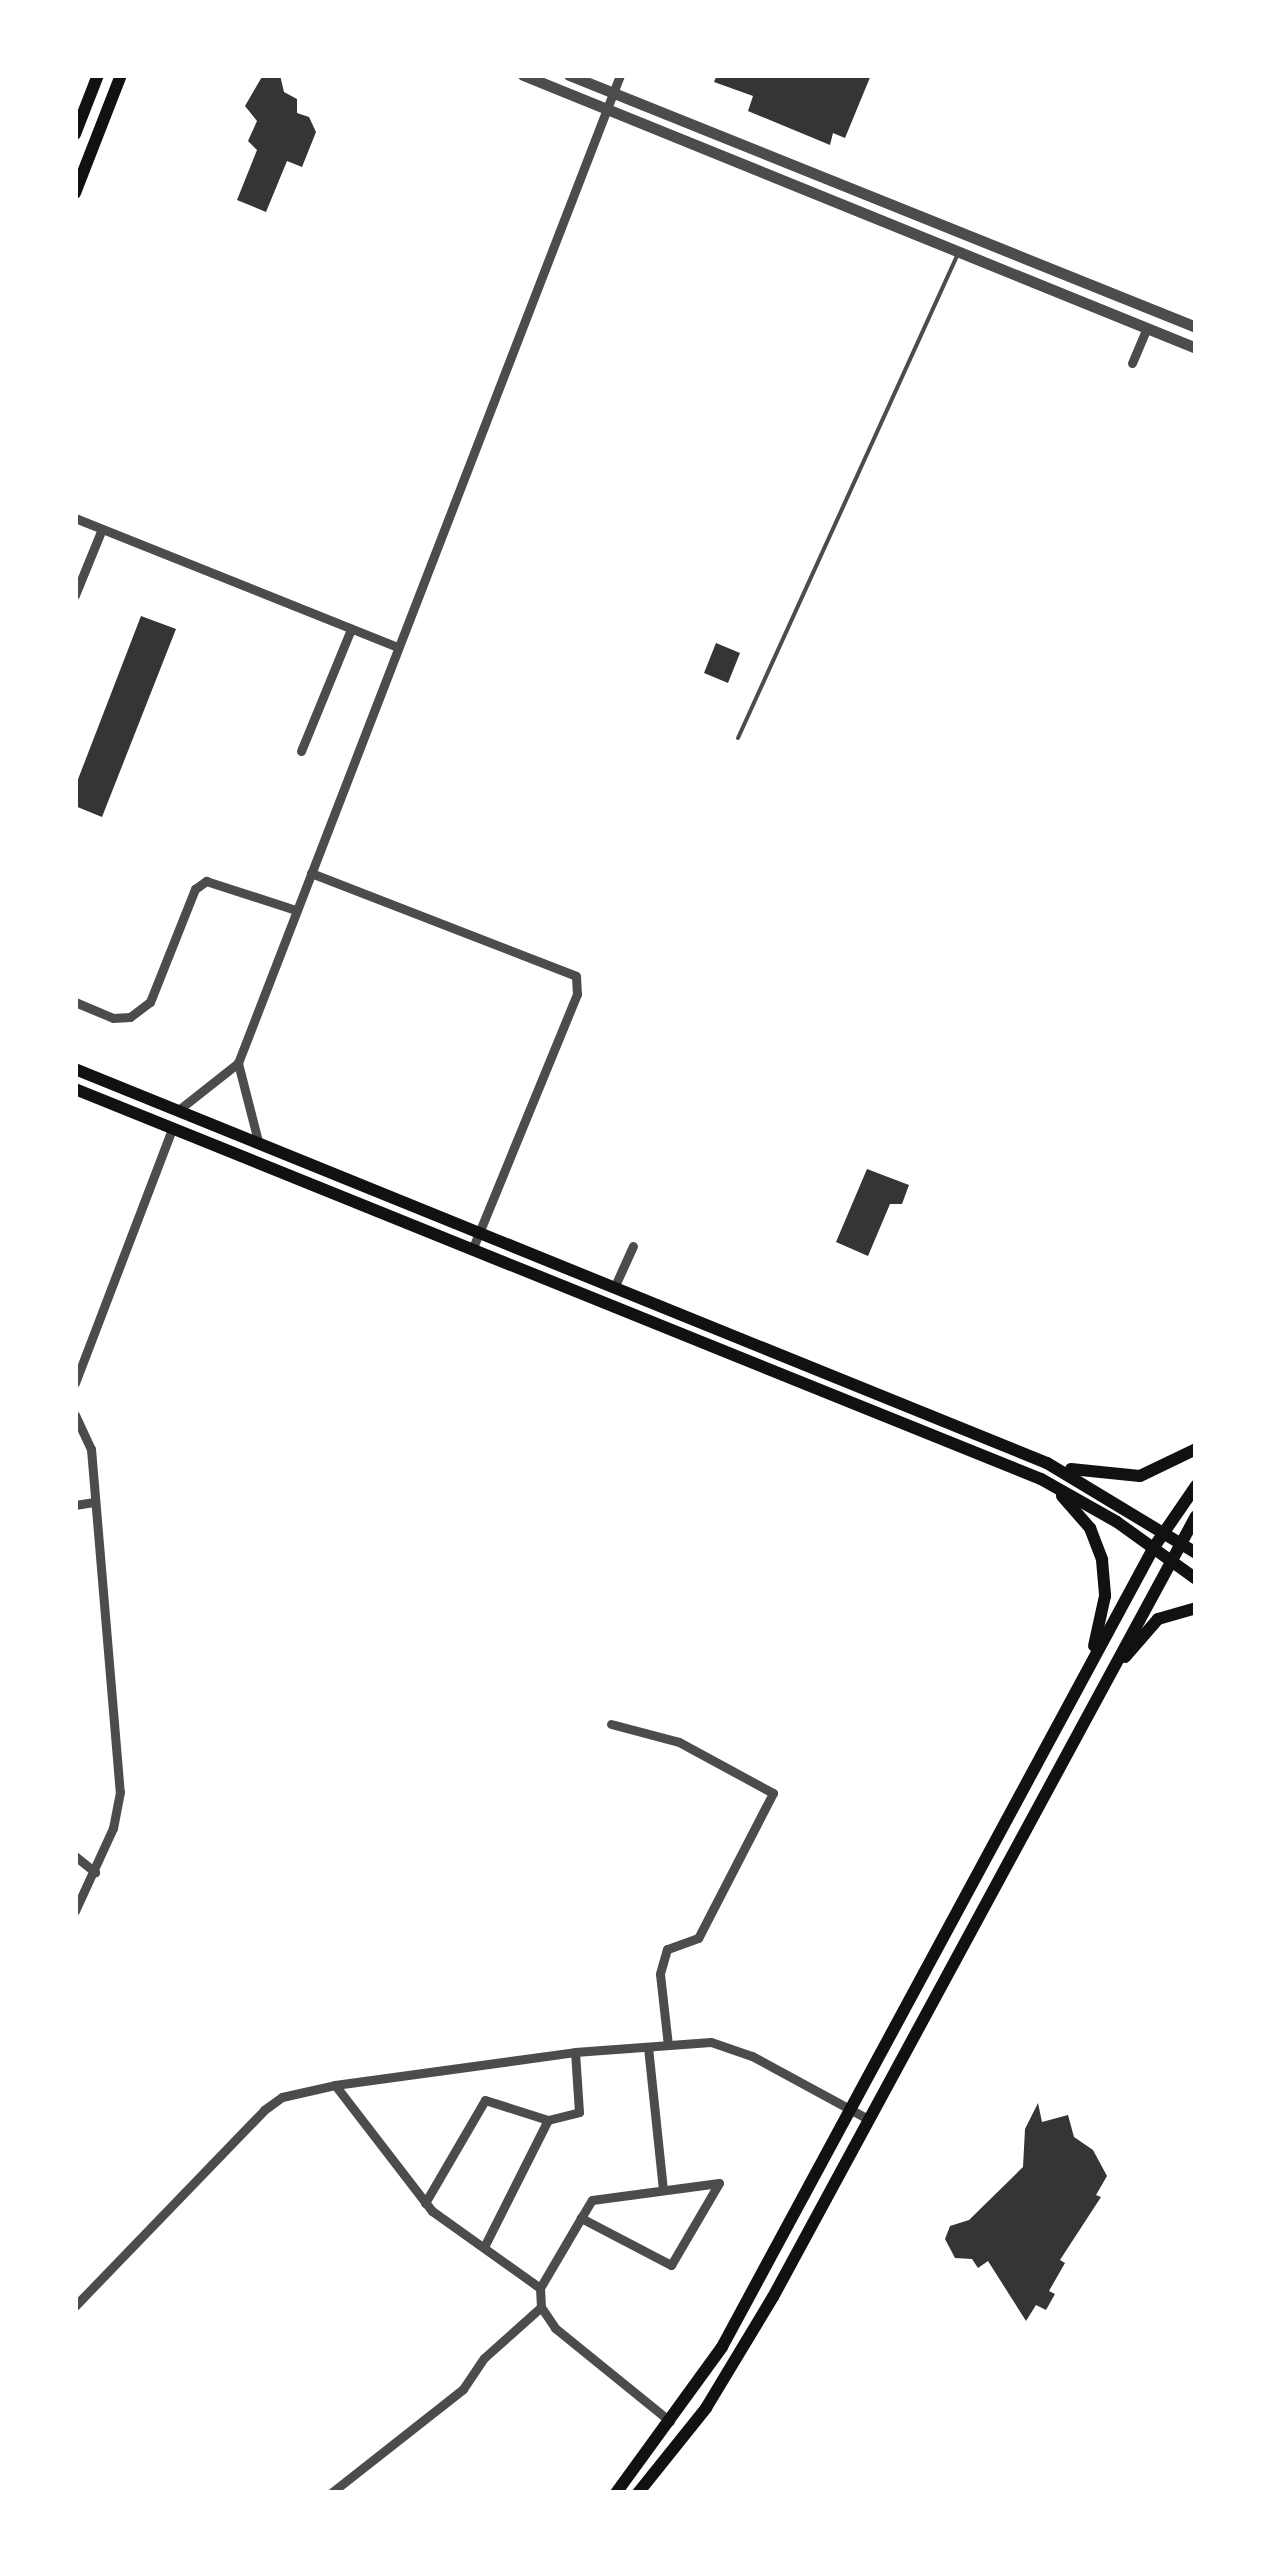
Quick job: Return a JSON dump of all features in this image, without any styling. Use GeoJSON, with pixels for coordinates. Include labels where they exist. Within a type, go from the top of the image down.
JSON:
{"type":"FeatureCollection","features":[{"type":"Feature","properties":{"kind":"main road"},"geometry":{"type":"LineString","coordinates":[[75,134],[98,75]]}},
{"type":"Feature","properties":{"kind":"main road"},"geometry":{"type":"LineString","coordinates":[[75,193],[121,75]]}},
{"type":"Feature","properties":{"kind":"main road"},"geometry":{"type":"LineString","coordinates":[[75,1069],[181,1108],[1047,1463],[1196,1552]]}},
{"type":"Feature","properties":{"kind":"main road"},"geometry":{"type":"LineString","coordinates":[[75,1088],[1040,1479],[1154,1547],[1196,1579]]}},
{"type":"Feature","properties":{"kind":"main road"},"geometry":{"type":"LineString","coordinates":[[1047,1463],[1140,1476],[1196,1449]]}},
{"type":"Feature","properties":{"kind":"main road"},"geometry":{"type":"LineString","coordinates":[[1040,1479],[1085,1520],[1102,1560],[1103,1614],[1086,1673]]}},
{"type":"Feature","properties":{"kind":"main road"},"geometry":{"type":"LineString","coordinates":[[616,2493],[672,2422],[750,2298],[846,2108],[1154,1547],[1196,1486]]}},
{"type":"Feature","properties":{"kind":"main road"},"geometry":{"type":"LineString","coordinates":[[638,2493],[706,2408],[1196,1516]]}},
{"type":"Feature","properties":{"kind":"main road"},"geometry":{"type":"LineString","coordinates":[[1105,1682],[1158,1619],[1196,1608]]}},
{"type":"Feature","properties":{"kind":"street"},"geometry":{"type":"LineString","coordinates":[[523,75],[1196,348]]}},
{"type":"Feature","properties":{"kind":"street"},"geometry":{"type":"LineString","coordinates":[[570,75],[1196,327]]}},
{"type":"Feature","properties":{"kind":"street"},"geometry":{"type":"LineString","coordinates":[[181,1108],[238,1063],[620,75]]}},
{"type":"Feature","properties":{"kind":"street"},"geometry":{"type":"LineString","coordinates":[[1132,363],[1146,328]]}},
{"type":"Feature","properties":{"kind":"street"},"geometry":{"type":"LineString","coordinates":[[75,518],[398,647]]}},
{"type":"Feature","properties":{"kind":"street"},"geometry":{"type":"LineString","coordinates":[[75,596],[102,529]]}},
{"type":"Feature","properties":{"kind":"street"},"geometry":{"type":"LineString","coordinates":[[301,751],[351,629]]}},
{"type":"Feature","properties":{"kind":"street"},"geometry":{"type":"LineString","coordinates":[[311,873],[576,976],[576,994],[476,1231],[473,1248]]}},
{"type":"Feature","properties":{"kind":"street"},"geometry":{"type":"LineString","coordinates":[[75,1002],[113,1018],[130,1017],[150,1002],[195,889],[206,881],[296,910]]}},
{"type":"Feature","properties":{"kind":"street"},"geometry":{"type":"LineString","coordinates":[[238,1063],[258,1141]]}},
{"type":"Feature","properties":{"kind":"street"},"geometry":{"type":"LineString","coordinates":[[75,1382],[173,1127]]}},
{"type":"Feature","properties":{"kind":"street"},"geometry":{"type":"LineString","coordinates":[[614,1288],[633,1246]]}},
{"type":"Feature","properties":{"kind":"street"},"geometry":{"type":"LineString","coordinates":[[75,1415],[92,1449],[120,1792],[95,1872],[75,1911]]}},
{"type":"Feature","properties":{"kind":"street"},"geometry":{"type":"LineString","coordinates":[[75,1505],[95,1502]]}},
{"type":"Feature","properties":{"kind":"street"},"geometry":{"type":"LineString","coordinates":[[611,1724],[680,1742],[773,1793],[698,1938],[667,1949],[660,1974],[668,2045]]}},
{"type":"Feature","properties":{"kind":"street"},"geometry":{"type":"LineString","coordinates":[[75,1856],[95,1872]]}},
{"type":"Feature","properties":{"kind":"street"},"geometry":{"type":"LineString","coordinates":[[75,2306],[264,2110],[282,2098],[335,2084],[575,2052],[668,2045],[732,2046],[868,2119]]}},
{"type":"Feature","properties":{"kind":"street"},"geometry":{"type":"LineString","coordinates":[[648,2047],[664,2188]]}},
{"type":"Feature","properties":{"kind":"street"},"geometry":{"type":"LineString","coordinates":[[425,2203],[484,2100],[548,2120],[578,2112],[575,2052]]}},
{"type":"Feature","properties":{"kind":"street"},"geometry":{"type":"LineString","coordinates":[[335,2084],[425,2203],[540,2288]]}},
{"type":"Feature","properties":{"kind":"street"},"geometry":{"type":"LineString","coordinates":[[484,2247],[548,2120]]}},
{"type":"Feature","properties":{"kind":"street"},"geometry":{"type":"LineString","coordinates":[[582,2218],[670,2265],[719,2182],[592,2200],[540,2288],[542,2307],[554,2328],[672,2422]]}},
{"type":"Feature","properties":{"kind":"street"},"geometry":{"type":"LineString","coordinates":[[331,2493],[463,2389],[484,2358],[542,2307]]}},
{"type":"Feature","properties":{"kind":"lane"},"geometry":{"type":"LineString","coordinates":[[738,738],[959,252]]}},
{"type":"Feature","properties":{"kind":"building"},"geometry":{"type":"Polygon","coordinates":[[[263,75],[280,75],[284,92],[297,99],[297,113],[309,117],[316,132],[302,167],[287,161],[266,212],[237,200],[257,150],[248,141],[257,121],[245,106],[263,75]]]}},
{"type":"Feature","properties":{"kind":"building"},"geometry":{"type":"Polygon","coordinates":[[[717,75],[871,75],[845,138],[833,133],[830,145],[748,111],[753,96],[714,82],[717,75]]]}},
{"type":"Feature","properties":{"kind":"building"},"geometry":{"type":"Polygon","coordinates":[[[141,616],[176,629],[102,817],[75,806],[75,787],[141,616]]]}},
{"type":"Feature","properties":{"kind":"building"},"geometry":{"type":"Polygon","coordinates":[[[716,643],[740,653],[728,683],[704,673],[716,643]]]}},
{"type":"Feature","properties":{"kind":"building"},"geometry":{"type":"Polygon","coordinates":[[[867,1169],[909,1185],[902,1204],[890,1204],[868,1256],[836,1242],[867,1169]]]}},
{"type":"Feature","properties":{"kind":"building"},"geometry":{"type":"Polygon","coordinates":[[[1038,2103],[1042,2122],[1068,2115],[1074,2137],[1093,2150],[1107,2176],[1096,2195],[1101,2197],[1060,2260],[1065,2263],[1049,2291],[1055,2294],[1046,2310],[1036,2305],[1026,2321],[988,2261],[978,2268],[972,2259],[955,2258],[945,2239],[950,2226],[969,2220],[1023,2167],[1025,2129],[1038,2103]]]}}]}
